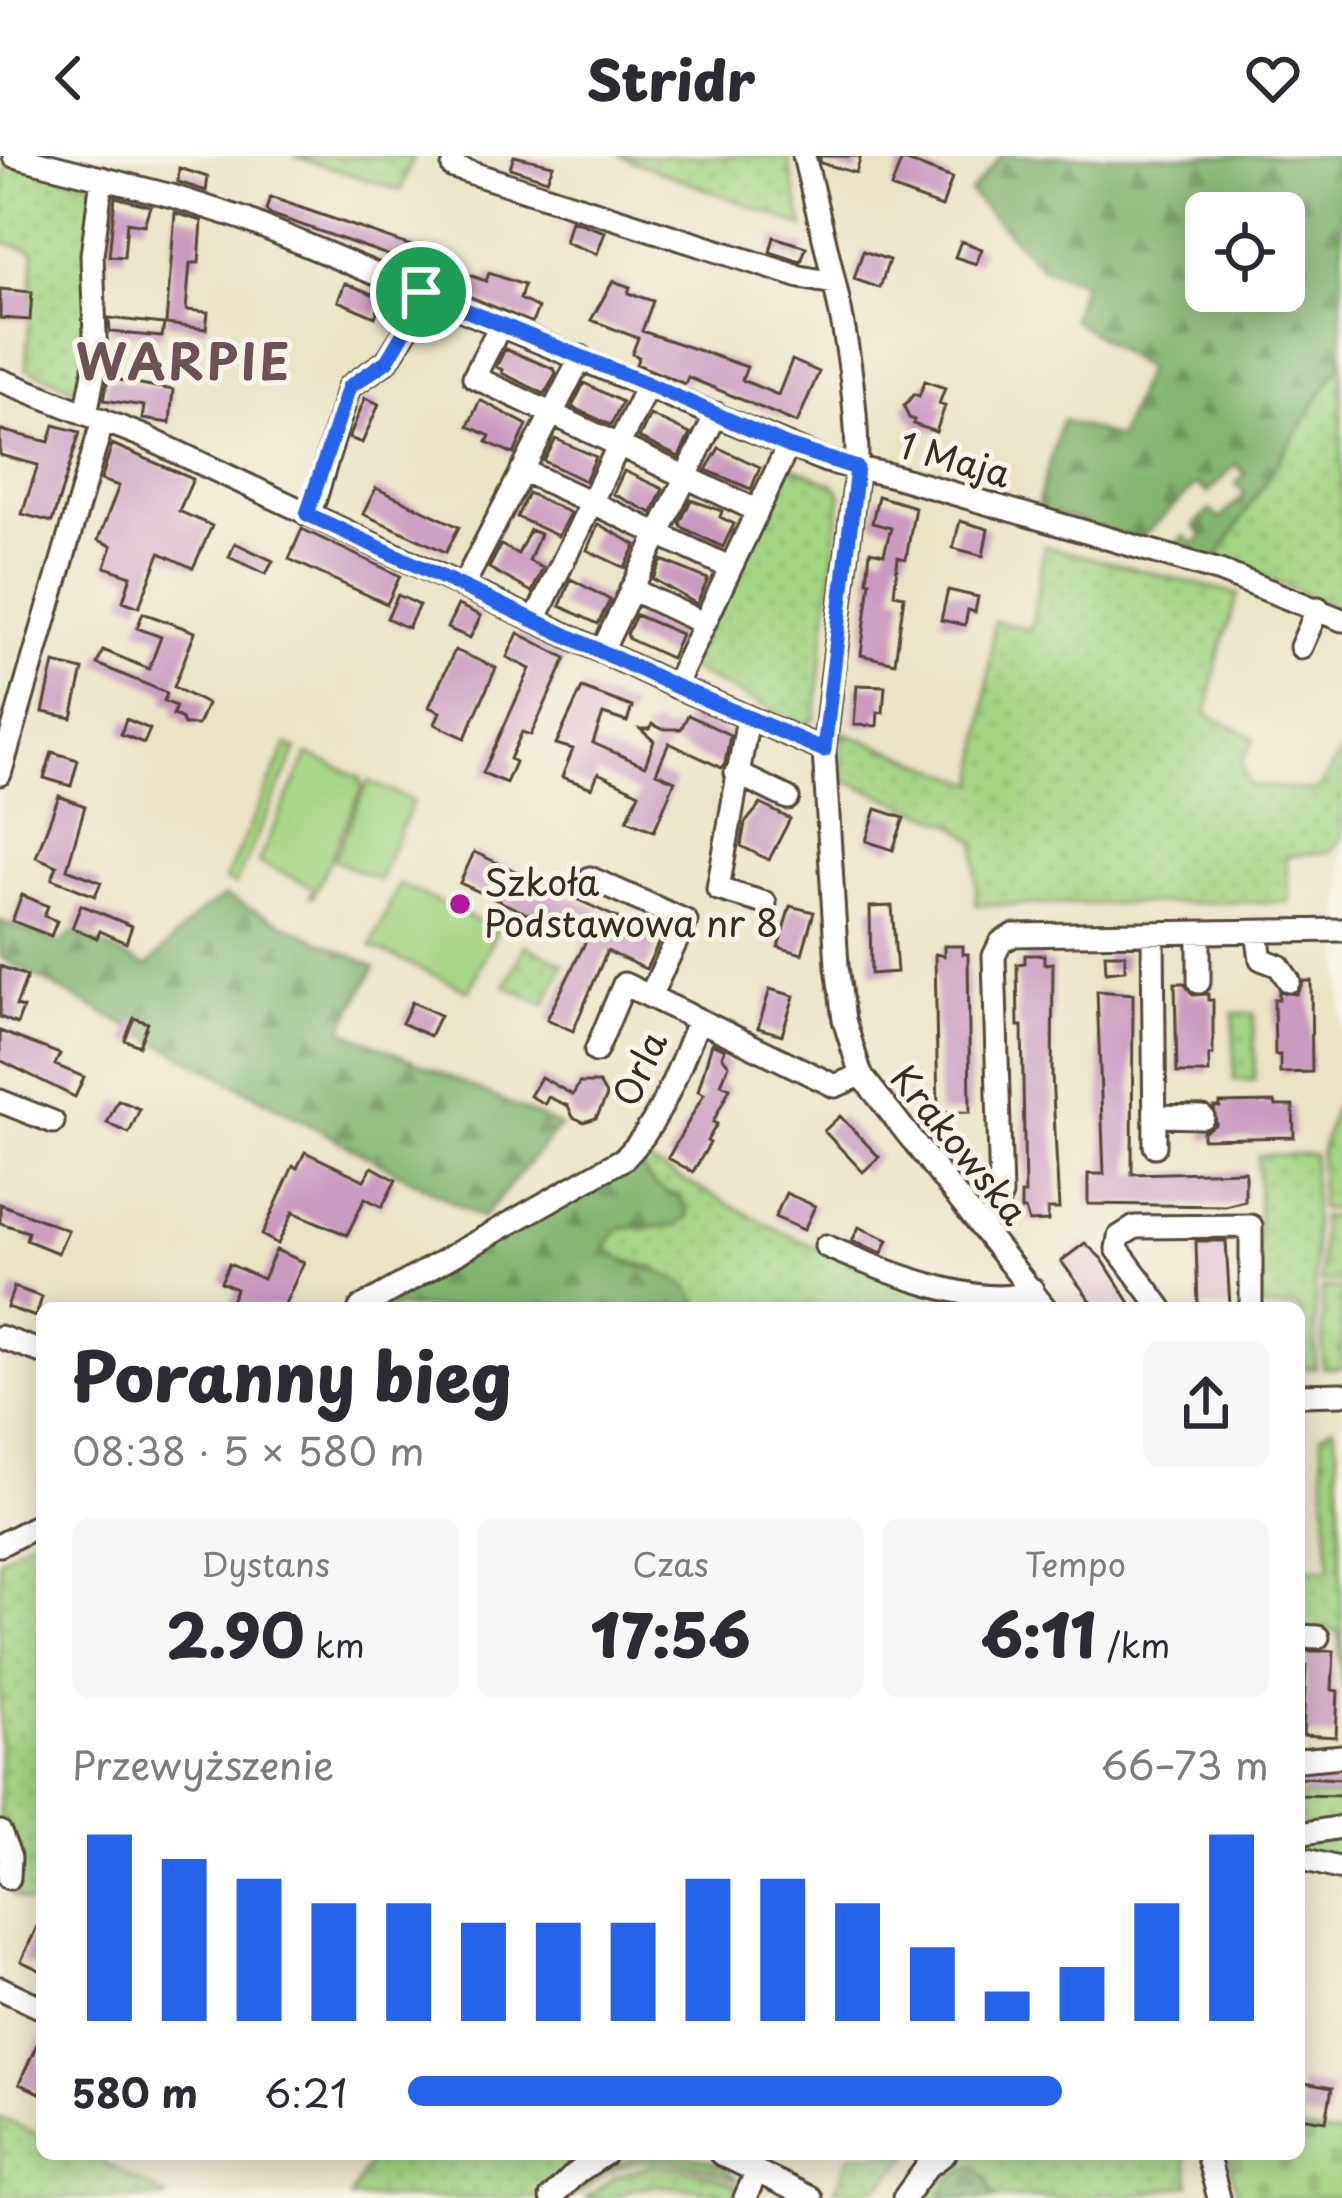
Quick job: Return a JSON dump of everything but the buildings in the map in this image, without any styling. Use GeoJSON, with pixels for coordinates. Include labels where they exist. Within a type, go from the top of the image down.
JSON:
{"type":"FeatureCollection","features":[{"type":"Feature","properties":{"kind":"street","name":"1 Maja"},"geometry":{"type":"LineString","coordinates":[[14,156],[244,219],[788,446],[1220,572],[1342,620]]}},
{"type":"Feature","properties":{"kind":"street","name":"Krakowska"},"geometry":{"type":"LineString","coordinates":[[804,156],[851,367],[857,468],[824,750],[836,966],[844,1020],[861,1075],[1042,1302]]}},
{"type":"Feature","properties":{"kind":"street"},"geometry":{"type":"LineString","coordinates":[[453,167],[778,270],[834,283]]}},
{"type":"Feature","properties":{"kind":"street"},"geometry":{"type":"LineString","coordinates":[[0,774],[95,417],[92,255],[102,178]]}},
{"type":"Feature","properties":{"kind":"street"},"geometry":{"type":"LineString","coordinates":[[307,514],[349,387],[387,361],[421,292]]}},
{"type":"Feature","properties":{"kind":"street"},"geometry":{"type":"LineString","coordinates":[[501,324],[474,377],[756,510]]}},
{"type":"Feature","properties":{"kind":"street"},"geometry":{"type":"LineString","coordinates":[[463,586],[581,357]]}},
{"type":"Feature","properties":{"kind":"street"},"geometry":{"type":"LineString","coordinates":[[0,380],[95,417],[675,686],[824,750]]}},
{"type":"Feature","properties":{"kind":"street"},"geometry":{"type":"LineString","coordinates":[[535,620],[648,384]]}},
{"type":"Feature","properties":{"kind":"street"},"geometry":{"type":"LineString","coordinates":[[602,651],[716,414]]}},
{"type":"Feature","properties":{"kind":"street"},"geometry":{"type":"LineString","coordinates":[[675,686],[788,446]]}},
{"type":"Feature","properties":{"kind":"street"},"geometry":{"type":"LineString","coordinates":[[522,470],[729,567]]}},
{"type":"Feature","properties":{"kind":"street"},"geometry":{"type":"LineString","coordinates":[[631,589],[704,623]]}},
{"type":"Feature","properties":{"kind":"street"},"geometry":{"type":"LineString","coordinates":[[1300,647],[1318,608]]}},
{"type":"Feature","properties":{"kind":"street"},"geometry":{"type":"LineString","coordinates":[[748,718],[718,890],[765,903]]}},
{"type":"Feature","properties":{"kind":"street"},"geometry":{"type":"LineString","coordinates":[[736,773],[788,798]]}},
{"type":"Feature","properties":{"kind":"street"},"geometry":{"type":"LineString","coordinates":[[590,878],[686,921],[650,996]]}},
{"type":"Feature","properties":{"kind":"street"},"geometry":{"type":"LineString","coordinates":[[981,1226],[992,1216],[1001,1195],[994,956],[1001,942],[1014,935],[1342,930]]}},
{"type":"Feature","properties":{"kind":"street"},"geometry":{"type":"LineString","coordinates":[[1198,933],[1199,982]]}},
{"type":"Feature","properties":{"kind":"street"},"geometry":{"type":"LineString","coordinates":[[1267,933],[1261,959],[1279,965],[1289,981]]}},
{"type":"Feature","properties":{"kind":"street"},"geometry":{"type":"LineString","coordinates":[[1154,934],[1155,1146]]}},
{"type":"Feature","properties":{"kind":"street"},"geometry":{"type":"LineString","coordinates":[[596,1051],[624,984],[699,1020]]}},
{"type":"Feature","properties":{"kind":"street","name":"Orla"},"geometry":{"type":"LineString","coordinates":[[371,1302],[625,1158],[645,1137],[699,1020],[835,1087],[861,1075]]}},
{"type":"Feature","properties":{"kind":"street"},"geometry":{"type":"LineString","coordinates":[[0,1101],[53,1122]]}},
{"type":"Feature","properties":{"kind":"street"},"geometry":{"type":"LineString","coordinates":[[1155,1116],[1203,1117]]}},
{"type":"Feature","properties":{"kind":"street"},"geometry":{"type":"LineString","coordinates":[[1157,1302],[1118,1249],[1119,1238],[1135,1227],[1251,1226],[1251,1302]]}},
{"type":"Feature","properties":{"kind":"street"},"geometry":{"type":"LineString","coordinates":[[826,1246],[890,1274],[941,1287],[1013,1299],[1032,1289]]}},
{"type":"Feature","properties":{"kind":"street"},"geometry":{"type":"LineString","coordinates":[[0,1337],[36,1350]]}},
{"type":"Feature","properties":{"kind":"street"},"geometry":{"type":"LineString","coordinates":[[1305,1395],[1342,1394]]}},
{"type":"Feature","properties":{"kind":"street"},"geometry":{"type":"LineString","coordinates":[[0,1546],[36,1526]]}},
{"type":"Feature","properties":{"kind":"street"},"geometry":{"type":"LineString","coordinates":[[1305,1759],[1342,1756]]}},
{"type":"Feature","properties":{"kind":"street"},"geometry":{"type":"LineString","coordinates":[[1305,1833],[1342,1827]]}},
{"type":"Feature","properties":{"kind":"street"},"geometry":{"type":"LineString","coordinates":[[0,1832],[10,1857],[9,1878]]}},
{"type":"Feature","properties":{"kind":"street"},"geometry":{"type":"LineString","coordinates":[[1305,1860],[1342,1869]]}},
{"type":"Feature","properties":{"kind":"street"},"geometry":{"type":"LineString","coordinates":[[0,1988],[36,2005]]}},
{"type":"Feature","properties":{"kind":"street"},"geometry":{"type":"LineString","coordinates":[[734,2160],[811,2198]]}},
{"type":"Feature","properties":{"kind":"street"},"geometry":{"type":"LineString","coordinates":[[904,2198],[937,2160]]}},
{"type":"Feature","properties":{"kind":"street"},"geometry":{"type":"LineString","coordinates":[[1209,2160],[1219,2198]]}},
{"type":"Feature","properties":{"kind":"street"},"geometry":{"type":"LineString","coordinates":[[551,2198],[569,2164]]}},
{"type":"Feature","properties":{"kind":"street"},"geometry":{"type":"LineString","coordinates":[[746,2198],[757,2171]]}},
{"type":"Feature","properties":{"kind":"green space"},"geometry":{"type":"Polygon","coordinates":[[[294,156],[413,156],[401,191],[294,156]]]}},
{"type":"Feature","properties":{"kind":"green space"},"geometry":{"type":"Polygon","coordinates":[[[620,156],[787,156],[804,227],[620,156]]]}},
{"type":"Feature","properties":{"kind":"green space"},"geometry":{"type":"Polygon","coordinates":[[[1001,156],[1342,156],[1342,361],[1215,561],[1171,549],[1184,536],[1194,545],[1203,535],[1194,526],[1210,510],[1220,519],[1245,494],[1236,484],[1245,474],[1236,464],[1208,493],[1197,484],[1140,539],[1036,509],[1062,420],[1118,438],[1146,369],[1072,319],[1082,282],[1041,268],[970,193],[1001,156]]]}},
{"type":"Feature","properties":{"kind":"green space"},"geometry":{"type":"Polygon","coordinates":[[[6,161],[114,188],[105,226],[99,399],[26,368],[34,251],[0,241],[6,161]]]}},
{"type":"Feature","properties":{"kind":"green space"},"geometry":{"type":"Polygon","coordinates":[[[1342,361],[1342,610],[1215,561],[1342,361]]]}},
{"type":"Feature","properties":{"kind":"green space"},"geometry":{"type":"Polygon","coordinates":[[[783,463],[835,485],[841,495],[815,718],[804,725],[688,669],[783,463]]]}},
{"type":"Feature","properties":{"kind":"green space"},"geometry":{"type":"Polygon","coordinates":[[[1044,546],[1238,594],[1207,714],[1255,738],[1242,763],[1249,785],[1317,791],[1342,751],[1342,838],[1329,852],[1286,856],[1289,902],[976,905],[976,843],[957,826],[841,779],[843,732],[977,784],[994,621],[1031,629],[1044,546]]]}},
{"type":"Feature","properties":{"kind":"green space"},"geometry":{"type":"Polygon","coordinates":[[[287,745],[297,749],[235,885],[225,880],[287,745]]]}},
{"type":"Feature","properties":{"kind":"green space"},"geometry":{"type":"Polygon","coordinates":[[[308,754],[361,778],[363,786],[313,897],[313,887],[258,862],[308,754]]]}},
{"type":"Feature","properties":{"kind":"green space"},"geometry":{"type":"Polygon","coordinates":[[[368,781],[413,801],[379,880],[334,860],[368,781]]]}},
{"type":"Feature","properties":{"kind":"green space"},"geometry":{"type":"Polygon","coordinates":[[[399,884],[497,930],[469,991],[371,946],[399,884]]]}},
{"type":"Feature","properties":{"kind":"green space"},"geometry":{"type":"Polygon","coordinates":[[[225,896],[375,967],[342,1029],[560,1126],[482,1218],[0,957],[0,921],[61,944],[73,932],[147,967],[199,913],[225,896]]]}},
{"type":"Feature","properties":{"kind":"green space"},"geometry":{"type":"Polygon","coordinates":[[[525,945],[564,964],[545,1005],[505,986],[525,945]]]}},
{"type":"Feature","properties":{"kind":"green space"},"geometry":{"type":"Polygon","coordinates":[[[1234,1013],[1254,1014],[1255,1080],[1234,1080],[1234,1013]]]}},
{"type":"Feature","properties":{"kind":"green space"},"geometry":{"type":"Polygon","coordinates":[[[1342,1097],[1342,1209],[1320,1209],[1320,1153],[1342,1097]]]}},
{"type":"Feature","properties":{"kind":"green space"},"geometry":{"type":"Polygon","coordinates":[[[1313,1154],[1316,1368],[1305,1368],[1305,1302],[1259,1302],[1258,1155],[1313,1154]]]}},
{"type":"Feature","properties":{"kind":"green space"},"geometry":{"type":"Polygon","coordinates":[[[638,1156],[784,1233],[889,1279],[982,1302],[699,1302],[656,1269],[613,1256],[606,1245],[620,1227],[657,1227],[671,1194],[660,1193],[642,1171],[638,1156]]]}},
{"type":"Feature","properties":{"kind":"green space"},"geometry":{"type":"Polygon","coordinates":[[[638,1156],[648,1178],[681,1198],[689,1216],[677,1226],[621,1227],[606,1245],[629,1262],[683,1283],[697,1302],[384,1302],[638,1156]]]}},
{"type":"Feature","properties":{"kind":"green space"},"geometry":{"type":"Polygon","coordinates":[[[1342,1216],[1342,1281],[1321,1282],[1321,1217],[1342,1216]]]}},
{"type":"Feature","properties":{"kind":"green space"},"geometry":{"type":"Polygon","coordinates":[[[1322,1288],[1342,1288],[1342,1367],[1323,1368],[1322,1288]]]}},
{"type":"Feature","properties":{"kind":"green space"},"geometry":{"type":"Polygon","coordinates":[[[1333,1426],[1340,1507],[1342,1688],[1338,1631],[1305,1628],[1305,1569],[1330,1568],[1321,1434],[1333,1426]]]}},
{"type":"Feature","properties":{"kind":"green space"},"geometry":{"type":"Polygon","coordinates":[[[36,1536],[36,1906],[14,1896],[0,1858],[0,1558],[36,1536]]]}},
{"type":"Feature","properties":{"kind":"green space"},"geometry":{"type":"Polygon","coordinates":[[[1305,1797],[1342,1797],[1341,1864],[1305,1855],[1305,1797]]]}},
{"type":"Feature","properties":{"kind":"green space"},"geometry":{"type":"Polygon","coordinates":[[[0,2118],[36,2133],[36,2160],[98,2160],[169,2198],[0,2198],[0,2118]]]}},
{"type":"Feature","properties":{"kind":"green space"},"geometry":{"type":"Polygon","coordinates":[[[1305,2131],[1342,2136],[1342,2198],[1239,2198],[1229,2160],[1305,2160],[1305,2131]]]}},
{"type":"Feature","properties":{"kind":"green space"},"geometry":{"type":"Polygon","coordinates":[[[370,2160],[574,2160],[535,2198],[350,2198],[370,2160]]]}},
{"type":"Feature","properties":{"kind":"green space"},"geometry":{"type":"Polygon","coordinates":[[[656,2160],[607,2173],[567,2198],[608,2165],[656,2160]]]}},
{"type":"Feature","properties":{"kind":"green space"},"geometry":{"type":"Polygon","coordinates":[[[656,2160],[707,2160],[737,2180],[704,2168],[656,2160]]]}},
{"type":"Feature","properties":{"kind":"green space"},"geometry":{"type":"Polygon","coordinates":[[[848,2160],[906,2160],[874,2188],[837,2187],[832,2197],[848,2160]]]}},
{"type":"Feature","properties":{"kind":"green space"},"geometry":{"type":"Polygon","coordinates":[[[957,2160],[1186,2160],[1190,2185],[1117,2198],[1113,2192],[1082,2198],[995,2198],[985,2176],[943,2191],[943,2198],[927,2198],[923,2190],[957,2160]]]}},
{"type":"Feature","properties":{"kind":"green space"},"geometry":{"type":"Polygon","coordinates":[[[653,2165],[697,2171],[738,2186],[734,2198],[655,2185],[616,2198],[586,2198],[615,2177],[653,2165]]]}},
{"type":"Feature","properties":{"kind":"green space"},"geometry":{"type":"Polygon","coordinates":[[[972,2166],[985,2176],[995,2198],[943,2198],[949,2182],[972,2166]]]}},
{"type":"Feature","properties":{"kind":"place","name":"Szkoła Podstawowa nr 8"},"geometry":{"type":"Point","coordinates":[460,904]}},
{"type":"Feature","properties":{"kind":"district","name":"WARPIE"},"geometry":{"type":"Point","coordinates":[184,363]}},
{"type":"Feature","properties":{"kind":"route"},"geometry":{"type":"LineString","coordinates":[[421,292],[788,446],[857,468],[824,750],[675,686],[307,514],[349,387],[387,361],[421,292]]}}]}
